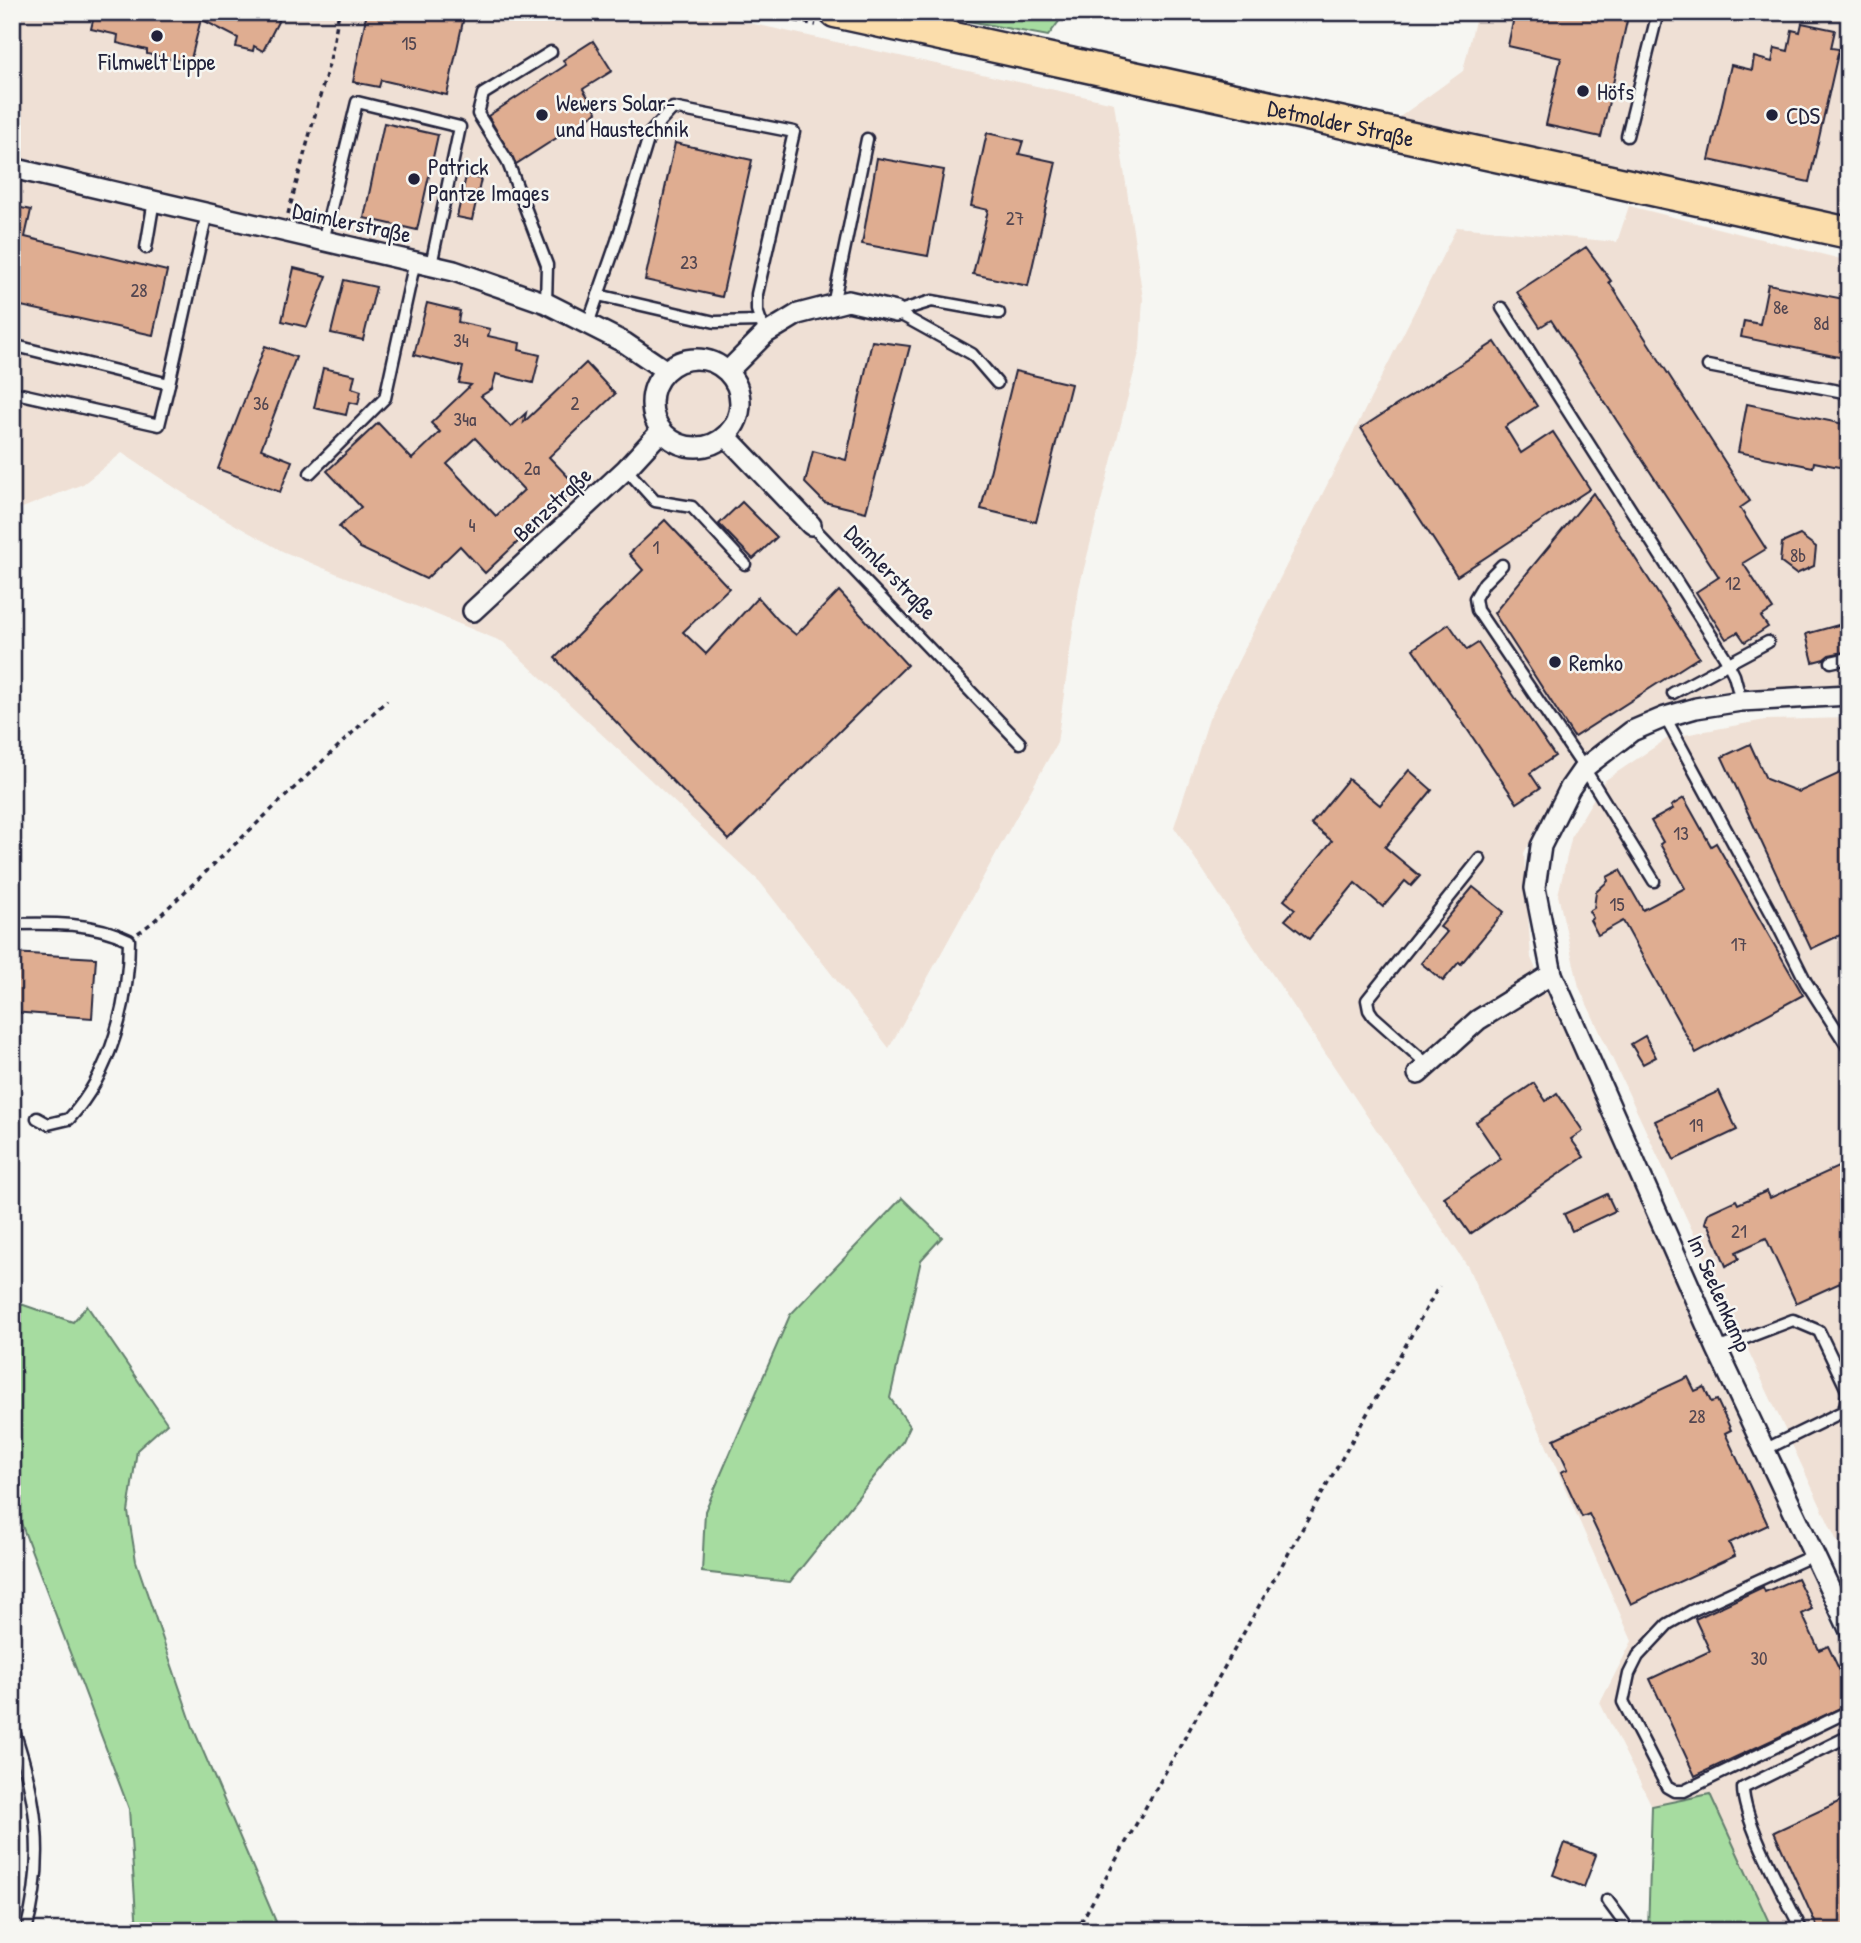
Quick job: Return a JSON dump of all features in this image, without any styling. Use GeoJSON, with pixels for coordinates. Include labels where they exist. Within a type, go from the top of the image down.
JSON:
{"type":"FeatureCollection","features":[{"type":"Feature","properties":{"kind":"main road","name":"Detmolder Straße"},"geometry":{"type":"LineString","coordinates":[[835,12],[1849,233]]}},
{"type":"Feature","properties":{"kind":"street","name":"Daimlerstraße"},"geometry":{"type":"LineString","coordinates":[[12,168],[283,233],[423,263],[500,285],[546,303],[625,343],[665,370]]}},
{"type":"Feature","properties":{"kind":"street"},"geometry":{"type":"LineString","coordinates":[[728,371],[763,328],[798,314],[848,301],[896,312]]}},
{"type":"Feature","properties":{"kind":"street"},"geometry":{"type":"LineString","coordinates":[[690,358],[716,363],[728,371],[736,383],[740,411],[735,425],[726,436],[714,444],[700,447],[685,446],[672,441],[661,432],[651,407],[652,393],[665,370],[676,362],[690,358]]}},
{"type":"Feature","properties":{"kind":"street","name":"Benzstraße"},"geometry":{"type":"LineString","coordinates":[[473,611],[626,469],[661,432]]}},
{"type":"Feature","properties":{"kind":"street","name":"Daimlerstraße"},"geometry":{"type":"LineString","coordinates":[[726,436],[811,525]]}},
{"type":"Feature","properties":{"kind":"street","name":"Im Seelenkamp"},"geometry":{"type":"LineString","coordinates":[[1849,695],[1741,701],[1696,708],[1632,731],[1584,768],[1565,797],[1541,846],[1535,888],[1552,974],[1717,1349],[1849,1629]]}},
{"type":"Feature","properties":{"kind":"street"},"geometry":{"type":"LineString","coordinates":[[1422,1069],[1478,1020],[1552,974]]}},
{"type":"Feature","properties":{"kind":"lane"},"geometry":{"type":"LineString","coordinates":[[1627,136],[1658,12]]}},
{"type":"Feature","properties":{"kind":"lane"},"geometry":{"type":"LineString","coordinates":[[546,303],[547,265],[508,160],[478,114],[483,94],[551,52]]}},
{"type":"Feature","properties":{"kind":"lane"},"geometry":{"type":"LineString","coordinates":[[310,473],[385,398],[460,127],[357,102],[323,241]]}},
{"type":"Feature","properties":{"kind":"lane"},"geometry":{"type":"LineString","coordinates":[[588,324],[650,133],[673,108],[794,132],[757,294],[757,310],[763,328],[715,322],[598,295]]}},
{"type":"Feature","properties":{"kind":"lane"},"geometry":{"type":"LineString","coordinates":[[833,304],[867,139]]}},
{"type":"Feature","properties":{"kind":"lane"},"geometry":{"type":"LineString","coordinates":[[146,248],[154,200]]}},
{"type":"Feature","properties":{"kind":"lane"},"geometry":{"type":"LineString","coordinates":[[12,391],[159,425],[207,213]]}},
{"type":"Feature","properties":{"kind":"lane"},"geometry":{"type":"LineString","coordinates":[[896,312],[932,301],[999,313]]}},
{"type":"Feature","properties":{"kind":"lane"},"geometry":{"type":"LineString","coordinates":[[1502,308],[1727,663],[1734,675],[1741,701]]}},
{"type":"Feature","properties":{"kind":"lane"},"geometry":{"type":"LineString","coordinates":[[896,312],[972,354],[997,383]]}},
{"type":"Feature","properties":{"kind":"lane"},"geometry":{"type":"LineString","coordinates":[[12,345],[169,384]]}},
{"type":"Feature","properties":{"kind":"lane"},"geometry":{"type":"LineString","coordinates":[[1708,366],[1849,393]]}},
{"type":"Feature","properties":{"kind":"lane"},"geometry":{"type":"LineString","coordinates":[[626,469],[655,501],[692,507],[745,564]]}},
{"type":"Feature","properties":{"kind":"lane","name":"Daimlerstraße"},"geometry":{"type":"LineString","coordinates":[[811,525],[1020,743]]}},
{"type":"Feature","properties":{"kind":"lane"},"geometry":{"type":"LineString","coordinates":[[1502,565],[1484,583],[1475,598],[1476,610],[1584,768],[1654,881]]}},
{"type":"Feature","properties":{"kind":"lane"},"geometry":{"type":"LineString","coordinates":[[1673,693],[1768,642]]}},
{"type":"Feature","properties":{"kind":"lane"},"geometry":{"type":"LineString","coordinates":[[1831,662],[1849,658]]}},
{"type":"Feature","properties":{"kind":"lane"},"geometry":{"type":"LineString","coordinates":[[1665,717],[1806,982],[1849,1049]]}},
{"type":"Feature","properties":{"kind":"lane"},"geometry":{"type":"LineString","coordinates":[[1422,1069],[1368,1010],[1367,1000],[1480,859]]}},
{"type":"Feature","properties":{"kind":"lane"},"geometry":{"type":"LineString","coordinates":[[12,924],[52,923],[100,929],[112,931],[129,940],[129,968],[117,1032],[93,1087],[69,1119],[48,1124],[37,1118]]}},
{"type":"Feature","properties":{"kind":"lane"},"geometry":{"type":"LineString","coordinates":[[1717,1349],[1793,1320],[1819,1331],[1848,1392],[1844,1411],[1764,1450]]}},
{"type":"Feature","properties":{"kind":"lane"},"geometry":{"type":"LineString","coordinates":[[1814,1555],[1668,1624],[1638,1656],[1629,1674],[1623,1702],[1667,1787],[1674,1791],[1684,1791],[1849,1711]]}},
{"type":"Feature","properties":{"kind":"lane"},"geometry":{"type":"LineString","coordinates":[[12,1725],[27,1774],[38,1841],[35,1891],[26,1931]]}},
{"type":"Feature","properties":{"kind":"lane"},"geometry":{"type":"LineString","coordinates":[[1802,1931],[1753,1825],[1743,1800],[1743,1788],[1849,1736]]}},
{"type":"Feature","properties":{"kind":"lane"},"geometry":{"type":"LineString","coordinates":[[1607,1900],[1624,1923],[1626,1931]]}},
{"type":"Feature","properties":{"kind":"path"},"geometry":{"type":"LineString","coordinates":[[283,233],[331,56],[340,12]]}},
{"type":"Feature","properties":{"kind":"path"},"geometry":{"type":"LineString","coordinates":[[129,940],[153,922],[387,700]]}},
{"type":"Feature","properties":{"kind":"path"},"geometry":{"type":"LineString","coordinates":[[1076,1931],[1440,1286]]}},
{"type":"Feature","properties":{"kind":"shaded area"},"geometry":{"type":"Polygon","coordinates":[[[12,12],[699,12],[1114,103],[1143,298],[1140,349],[1079,588],[1057,743],[889,1048],[760,882],[503,642],[282,551],[209,510],[122,453],[83,484],[12,512],[12,12]]]}},
{"type":"Feature","properties":{"kind":"shaded area"},"geometry":{"type":"Polygon","coordinates":[[[1477,12],[1849,12],[1849,225],[1383,129],[1463,71],[1477,12]]]}},
{"type":"Feature","properties":{"kind":"shaded area"},"geometry":{"type":"Polygon","coordinates":[[[1629,206],[1849,261],[1849,687],[1712,692],[1658,707],[1576,758],[1524,853],[1531,958],[1849,1660],[1849,1931],[1773,1931],[1710,1794],[1652,1806],[1600,1703],[1632,1641],[1468,1267],[1174,827],[1209,719],[1457,227],[1617,242],[1629,206]]]}},
{"type":"Feature","properties":{"kind":"shaded area"},"geometry":{"type":"Polygon","coordinates":[[[1849,718],[1849,1567],[1579,987],[1558,895],[1572,835],[1604,781],[1668,738],[1765,720],[1849,718]]]}},
{"type":"Feature","properties":{"kind":"green space"},"geometry":{"type":"Polygon","coordinates":[[[958,12],[1066,12],[1048,36],[953,18],[958,12]]]}},
{"type":"Feature","properties":{"kind":"green space"},"geometry":{"type":"Polygon","coordinates":[[[902,1198],[942,1237],[921,1260],[890,1398],[910,1426],[903,1441],[790,1582],[702,1572],[705,1511],[790,1315],[902,1198]]]}},
{"type":"Feature","properties":{"kind":"green space"},"geometry":{"type":"Polygon","coordinates":[[[12,1301],[73,1322],[87,1306],[167,1423],[137,1450],[128,1512],[136,1561],[194,1730],[280,1931],[137,1931],[129,1809],[12,1499],[12,1301]]]}},
{"type":"Feature","properties":{"kind":"green space"},"geometry":{"type":"Polygon","coordinates":[[[1710,1794],[1773,1931],[1648,1931],[1652,1806],[1710,1794]]]}},
{"type":"Feature","properties":{"kind":"building","name":"Filmwelt Lippe"},"geometry":{"type":"Polygon","coordinates":[[[95,12],[283,12],[263,51],[254,46],[253,51],[236,47],[238,38],[201,19],[190,63],[147,54],[147,50],[117,43],[118,35],[91,29],[95,12]]]}},
{"type":"Feature","properties":{"kind":"building"},"geometry":{"type":"Polygon","coordinates":[[[367,12],[465,12],[447,95],[381,80],[379,87],[353,82],[367,12]]]}},
{"type":"Feature","properties":{"kind":"building","name":"Höfs"},"geometry":{"type":"Polygon","coordinates":[[[1515,12],[1629,12],[1601,137],[1546,125],[1561,58],[1508,46],[1515,12]]]}},
{"type":"Feature","properties":{"kind":"building","name":"CDS"},"geometry":{"type":"Polygon","coordinates":[[[1802,23],[1835,30],[1831,48],[1839,49],[1809,182],[1709,160],[1731,65],[1752,70],[1754,57],[1772,62],[1775,48],[1788,51],[1792,30],[1800,32],[1802,23]]]}},
{"type":"Feature","properties":{"kind":"building","name":"Wewers Solar- und Haustechnik"},"geometry":{"type":"Polygon","coordinates":[[[593,41],[612,71],[583,89],[597,112],[516,164],[488,116],[566,65],[563,60],[593,41]]]}},
{"type":"Feature","properties":{"kind":"building"},"geometry":{"type":"Polygon","coordinates":[[[384,123],[438,135],[417,230],[364,218],[384,123]]]}},
{"type":"Feature","properties":{"kind":"building"},"geometry":{"type":"Polygon","coordinates":[[[987,133],[1023,141],[1019,154],[1056,162],[1028,286],[973,274],[988,210],[971,206],[987,133]]]}},
{"type":"Feature","properties":{"kind":"building"},"geometry":{"type":"Polygon","coordinates":[[[675,143],[752,160],[722,297],[645,280],[675,143]]]}},
{"type":"Feature","properties":{"kind":"building"},"geometry":{"type":"Polygon","coordinates":[[[877,158],[944,170],[928,256],[862,244],[877,158]]]}},
{"type":"Feature","properties":{"kind":"building"},"geometry":{"type":"Polygon","coordinates":[[[466,176],[481,179],[472,220],[457,217],[466,176]]]}},
{"type":"Feature","properties":{"kind":"building"},"geometry":{"type":"Polygon","coordinates":[[[12,206],[31,210],[25,237],[167,271],[153,335],[12,304],[12,206]]]}},
{"type":"Feature","properties":{"kind":"building"},"geometry":{"type":"Polygon","coordinates":[[[1586,247],[1611,281],[1609,282],[1750,501],[1740,508],[1766,549],[1743,563],[1773,609],[1761,617],[1768,627],[1745,642],[1738,632],[1726,639],[1696,592],[1719,577],[1551,320],[1540,327],[1517,292],[1586,247]]]}},
{"type":"Feature","properties":{"kind":"building"},"geometry":{"type":"Polygon","coordinates":[[[294,268],[327,276],[307,327],[282,321],[294,268]]]}},
{"type":"Feature","properties":{"kind":"building"},"geometry":{"type":"Polygon","coordinates":[[[344,280],[376,287],[363,340],[331,333],[344,280]]]}},
{"type":"Feature","properties":{"kind":"building"},"geometry":{"type":"Polygon","coordinates":[[[1768,284],[1849,300],[1849,359],[1741,337],[1744,321],[1760,324],[1768,284]]]}},
{"type":"Feature","properties":{"kind":"building"},"geometry":{"type":"Polygon","coordinates":[[[427,303],[460,311],[458,322],[490,329],[488,336],[520,343],[519,350],[540,355],[533,383],[496,374],[492,389],[481,396],[511,427],[526,413],[524,422],[586,363],[615,394],[549,457],[577,486],[485,573],[460,546],[426,579],[360,548],[339,527],[361,507],[327,471],[378,423],[412,459],[440,432],[431,423],[471,385],[459,383],[463,367],[414,355],[427,303]],[[475,438],[447,464],[496,516],[524,490],[475,438]]]}},
{"type":"Feature","properties":{"kind":"building"},"geometry":{"type":"Polygon","coordinates":[[[872,341],[910,346],[866,512],[824,502],[805,483],[813,451],[846,460],[872,341]]]}},
{"type":"Feature","properties":{"kind":"building"},"geometry":{"type":"Polygon","coordinates":[[[1495,342],[1537,406],[1505,427],[1521,453],[1553,432],[1590,489],[1457,576],[1361,428],[1495,342]]]}},
{"type":"Feature","properties":{"kind":"building"},"geometry":{"type":"Polygon","coordinates":[[[265,346],[296,357],[261,449],[292,461],[280,492],[218,469],[265,346]]]}},
{"type":"Feature","properties":{"kind":"building"},"geometry":{"type":"Polygon","coordinates":[[[323,368],[355,375],[352,388],[361,391],[358,404],[349,402],[346,415],[314,408],[323,368]]]}},
{"type":"Feature","properties":{"kind":"building"},"geometry":{"type":"Polygon","coordinates":[[[1015,371],[1071,384],[1036,522],[981,509],[1015,371]]]}},
{"type":"Feature","properties":{"kind":"building"},"geometry":{"type":"Polygon","coordinates":[[[1747,404],[1849,425],[1849,469],[1814,462],[1813,467],[1738,452],[1747,404]]]}},
{"type":"Feature","properties":{"kind":"building"},"geometry":{"type":"Polygon","coordinates":[[[1593,493],[1699,657],[1574,737],[1494,613],[1593,493]]]}},
{"type":"Feature","properties":{"kind":"building"},"geometry":{"type":"Polygon","coordinates":[[[742,502],[777,537],[753,559],[719,524],[742,502]]]}},
{"type":"Feature","properties":{"kind":"building"},"geometry":{"type":"Polygon","coordinates":[[[665,520],[729,588],[683,632],[706,654],[758,597],[778,620],[796,635],[839,591],[907,665],[729,840],[555,658],[643,570],[629,554],[665,520]]]}},
{"type":"Feature","properties":{"kind":"building"},"geometry":{"type":"Polygon","coordinates":[[[1800,535],[1816,547],[1814,566],[1796,574],[1780,562],[1782,543],[1800,535]]]}},
{"type":"Feature","properties":{"kind":"building"},"geometry":{"type":"Polygon","coordinates":[[[1449,624],[1467,650],[1478,643],[1555,756],[1530,773],[1540,788],[1517,803],[1413,649],[1449,624]]]}},
{"type":"Feature","properties":{"kind":"building"},"geometry":{"type":"Polygon","coordinates":[[[1842,624],[1846,636],[1849,636],[1849,651],[1813,662],[1806,634],[1842,624]]]}},
{"type":"Feature","properties":{"kind":"building"},"geometry":{"type":"Polygon","coordinates":[[[1750,744],[1766,779],[1799,792],[1849,769],[1849,931],[1811,949],[1722,757],[1750,744]]]}},
{"type":"Feature","properties":{"kind":"building"},"geometry":{"type":"Polygon","coordinates":[[[1409,770],[1432,790],[1385,847],[1420,876],[1411,886],[1405,881],[1383,907],[1355,883],[1309,939],[1285,920],[1295,909],[1284,900],[1332,841],[1311,824],[1348,779],[1380,805],[1409,770]]]}},
{"type":"Feature","properties":{"kind":"building"},"geometry":{"type":"Polygon","coordinates":[[[1684,798],[1711,846],[1716,843],[1803,995],[1696,1053],[1623,921],[1598,935],[1590,920],[1593,918],[1589,911],[1594,908],[1596,892],[1608,881],[1607,877],[1620,870],[1643,910],[1685,888],[1660,844],[1663,842],[1651,821],[1673,809],[1671,806],[1684,798]]]}},
{"type":"Feature","properties":{"kind":"building"},"geometry":{"type":"Polygon","coordinates":[[[1473,887],[1504,912],[1461,964],[1459,962],[1443,981],[1421,963],[1447,932],[1440,927],[1473,887]]]}},
{"type":"Feature","properties":{"kind":"building"},"geometry":{"type":"Polygon","coordinates":[[[12,953],[96,958],[92,1018],[12,1012],[12,953]]]}},
{"type":"Feature","properties":{"kind":"building"},"geometry":{"type":"Polygon","coordinates":[[[1645,1036],[1656,1057],[1643,1064],[1631,1044],[1645,1036]]]}},
{"type":"Feature","properties":{"kind":"building"},"geometry":{"type":"Polygon","coordinates":[[[1534,1083],[1546,1101],[1557,1093],[1583,1131],[1571,1139],[1584,1157],[1470,1234],[1444,1197],[1501,1159],[1476,1122],[1534,1083]]]}},
{"type":"Feature","properties":{"kind":"building"},"geometry":{"type":"Polygon","coordinates":[[[1719,1091],[1737,1130],[1674,1160],[1655,1121],[1719,1091]]]}},
{"type":"Feature","properties":{"kind":"building"},"geometry":{"type":"Polygon","coordinates":[[[1849,1162],[1849,1279],[1796,1303],[1766,1238],[1736,1252],[1739,1259],[1726,1266],[1709,1225],[1705,1223],[1708,1213],[1736,1200],[1738,1204],[1767,1191],[1770,1198],[1849,1162]]]}},
{"type":"Feature","properties":{"kind":"building"},"geometry":{"type":"Polygon","coordinates":[[[1607,1194],[1615,1211],[1572,1231],[1564,1214],[1607,1194]]]}},
{"type":"Feature","properties":{"kind":"building"},"geometry":{"type":"Polygon","coordinates":[[[1688,1377],[1695,1391],[1704,1387],[1711,1402],[1717,1400],[1731,1430],[1725,1433],[1768,1525],[1729,1543],[1735,1556],[1631,1604],[1589,1514],[1582,1517],[1561,1472],[1568,1469],[1554,1439],[1688,1377]]]}},
{"type":"Feature","properties":{"kind":"building"},"geometry":{"type":"Polygon","coordinates":[[[1797,1578],[1812,1609],[1802,1614],[1819,1650],[1828,1646],[1849,1690],[1849,1704],[1695,1776],[1650,1679],[1710,1651],[1695,1619],[1763,1587],[1765,1592],[1797,1578]]]}},
{"type":"Feature","properties":{"kind":"building"},"geometry":{"type":"Polygon","coordinates":[[[1849,1797],[1849,1931],[1819,1931],[1774,1832],[1849,1797]]]}},
{"type":"Feature","properties":{"kind":"building"},"geometry":{"type":"Polygon","coordinates":[[[1565,1843],[1596,1855],[1584,1887],[1553,1875],[1565,1843]]]}},
{"type":"Feature","properties":{"kind":"place","name":"Filmwelt Lippe"},"geometry":{"type":"Point","coordinates":[157,36]}},
{"type":"Feature","properties":{"kind":"place","name":"Höfs"},"geometry":{"type":"Point","coordinates":[1583,91]}},
{"type":"Feature","properties":{"kind":"place","name":"Wewers Solar- und Haustechnik"},"geometry":{"type":"Point","coordinates":[542,115]}},
{"type":"Feature","properties":{"kind":"place","name":"CDS"},"geometry":{"type":"Point","coordinates":[1772,115]}},
{"type":"Feature","properties":{"kind":"place","name":"Patrick Pantze Images"},"geometry":{"type":"Point","coordinates":[414,179]}},
{"type":"Feature","properties":{"kind":"place","name":"Remko"},"geometry":{"type":"Point","coordinates":[1555,662]}}]}
